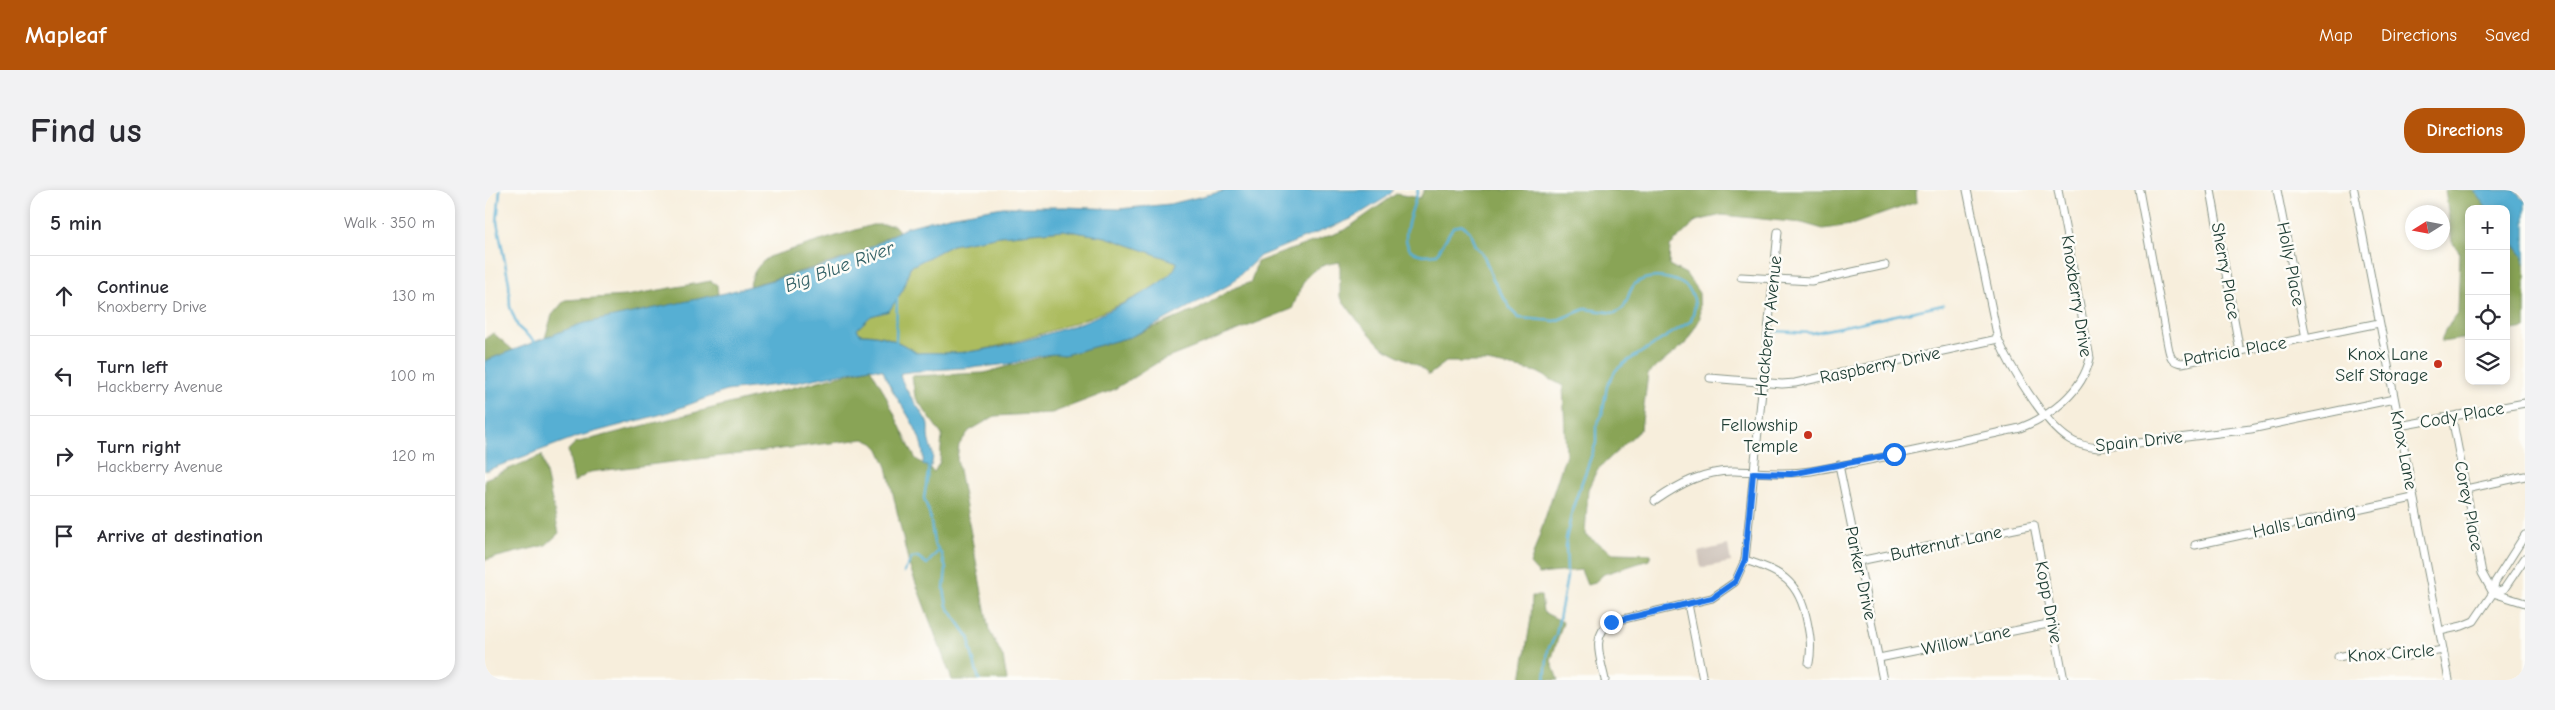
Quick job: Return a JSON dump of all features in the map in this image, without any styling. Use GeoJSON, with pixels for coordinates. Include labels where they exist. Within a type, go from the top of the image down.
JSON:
{"type":"FeatureCollection","features":[{"type":"Feature","properties":{"kind":"street","name":"Spain Drive"},"geometry":{"type":"LineString","coordinates":[[1967,190],[1997,339],[2005,356],[2045,415],[2070,441],[2087,447],[2098,448],[2251,428],[2394,399]]}},
{"type":"Feature","properties":{"kind":"street","name":"Knoxberry Drive"},"geometry":{"type":"LineString","coordinates":[[1655,501],[1676,486],[1708,474],[1736,471],[1791,474],[2020,428],[2045,415],[2075,390],[2083,379],[2090,358],[2058,190]]}},
{"type":"Feature","properties":{"kind":"street","name":"Patricia Place"},"geometry":{"type":"LineString","coordinates":[[2139,190],[2171,358],[2175,362],[2182,363],[2240,352],[2379,323]]}},
{"type":"Feature","properties":{"kind":"street","name":"Sherry Place"},"geometry":{"type":"LineString","coordinates":[[2211,190],[2240,352]]}},
{"type":"Feature","properties":{"kind":"street","name":"Holly Place"},"geometry":{"type":"LineString","coordinates":[[2277,190],[2306,338]]}},
{"type":"Feature","properties":{"kind":"street","name":"Knox Lane"},"geometry":{"type":"LineString","coordinates":[[2354,190],[2449,680]]}},
{"type":"Feature","properties":{"kind":"street","name":"Hackberry Avenue"},"geometry":{"type":"LineString","coordinates":[[1605,680],[1597,644],[1599,636],[1606,625],[1611,622],[1712,598],[1735,582],[1745,560],[1778,232]]}},
{"type":"Feature","properties":{"kind":"street"},"geometry":{"type":"LineString","coordinates":[[1741,278],[1773,281],[1811,281],[1885,265]]}},
{"type":"Feature","properties":{"kind":"street","name":"Raspberry Drive"},"geometry":{"type":"LineString","coordinates":[[1710,378],[1795,383],[1997,339]]}},
{"type":"Feature","properties":{"kind":"street","name":"Cody Place"},"geometry":{"type":"LineString","coordinates":[[2399,426],[2525,403]]}},
{"type":"Feature","properties":{"kind":"street","name":"Corey Place"},"geometry":{"type":"LineString","coordinates":[[2452,417],[2482,573],[2493,593]]}},
{"type":"Feature","properties":{"kind":"street","name":"Parker Drive"},"geometry":{"type":"LineString","coordinates":[[1839,465],[1883,680]]}},
{"type":"Feature","properties":{"kind":"street"},"geometry":{"type":"LineString","coordinates":[[2466,489],[2525,476]]}},
{"type":"Feature","properties":{"kind":"street","name":"Halls Landing"},"geometry":{"type":"LineString","coordinates":[[2195,545],[2413,498]]}},
{"type":"Feature","properties":{"kind":"street","name":"Butternut Lane"},"geometry":{"type":"LineString","coordinates":[[1859,561],[2034,525]]}},
{"type":"Feature","properties":{"kind":"street","name":"Kopp Drive"},"geometry":{"type":"LineString","coordinates":[[2034,525],[2064,680]]}},
{"type":"Feature","properties":{"kind":"street"},"geometry":{"type":"LineString","coordinates":[[2439,631],[2462,626],[2474,621],[2493,593],[2495,582],[2525,535]]}},
{"type":"Feature","properties":{"kind":"street"},"geometry":{"type":"LineString","coordinates":[[2493,593],[2504,589],[2525,558]]}},
{"type":"Feature","properties":{"kind":"street"},"geometry":{"type":"LineString","coordinates":[[1745,560],[1785,577],[1799,592],[1812,646],[1809,663]]}},
{"type":"Feature","properties":{"kind":"street"},"geometry":{"type":"LineString","coordinates":[[2493,593],[2525,603]]}},
{"type":"Feature","properties":{"kind":"street"},"geometry":{"type":"LineString","coordinates":[[1689,604],[1703,680]]}},
{"type":"Feature","properties":{"kind":"street","name":"Willow Lane"},"geometry":{"type":"LineString","coordinates":[[1879,658],[2053,622]]}},
{"type":"Feature","properties":{"kind":"street","name":"Knox Circle"},"geometry":{"type":"LineString","coordinates":[[2339,657],[2357,653],[2409,656],[2443,650]]}},
{"type":"Feature","properties":{"kind":"shaded area"},"geometry":{"type":"Polygon","coordinates":[[[1728,545],[1731,562],[1701,568],[1698,552],[1728,545]]]}},
{"type":"Feature","properties":{"kind":"green space"},"geometry":{"type":"Polygon","coordinates":[[[1424,190],[1916,190],[1917,202],[1851,225],[1823,229],[1802,223],[1722,215],[1696,221],[1670,246],[1669,265],[1686,274],[1699,293],[1700,319],[1685,344],[1648,374],[1641,429],[1597,470],[1588,489],[1585,535],[1613,553],[1651,554],[1649,560],[1604,574],[1594,583],[1587,585],[1581,570],[1539,574],[1530,564],[1566,454],[1563,386],[1537,372],[1487,362],[1446,362],[1429,375],[1419,366],[1382,347],[1358,321],[1340,297],[1340,262],[1320,267],[1313,271],[1303,282],[1292,309],[1160,361],[1113,390],[1052,413],[995,416],[969,431],[959,445],[957,459],[989,630],[1003,657],[1007,680],[952,680],[909,565],[887,467],[879,449],[873,443],[864,439],[590,472],[574,482],[568,450],[575,443],[870,368],[882,388],[916,459],[934,472],[940,462],[942,435],[915,397],[912,376],[984,373],[1056,353],[1064,355],[1130,337],[1199,309],[1232,289],[1251,282],[1257,262],[1345,230],[1396,194],[1420,198],[1424,190]]]}},
{"type":"Feature","properties":{"kind":"green space"},"geometry":{"type":"Polygon","coordinates":[[[2445,190],[2474,190],[2484,205],[2465,205],[2465,339],[2441,342],[2445,330],[2458,313],[2460,253],[2452,242],[2450,205],[2447,205],[2445,190]]]}},
{"type":"Feature","properties":{"kind":"green space"},"geometry":{"type":"Polygon","coordinates":[[[872,225],[894,225],[899,231],[856,255],[750,286],[752,276],[757,268],[771,256],[872,225]]]}},
{"type":"Feature","properties":{"kind":"green space"},"geometry":{"type":"Polygon","coordinates":[[[1063,230],[1106,237],[1177,262],[1168,276],[1147,291],[1118,306],[1048,332],[986,349],[961,353],[917,353],[890,339],[876,335],[860,334],[857,329],[871,316],[889,311],[903,290],[910,267],[952,245],[1000,236],[1063,230]]]}},
{"type":"Feature","properties":{"kind":"green space"},"geometry":{"type":"Polygon","coordinates":[[[2510,240],[2522,255],[2525,264],[2525,328],[2510,330],[2510,240]]]}},
{"type":"Feature","properties":{"kind":"green space"},"geometry":{"type":"Polygon","coordinates":[[[711,281],[717,285],[718,295],[581,324],[545,338],[552,315],[565,300],[625,296],[711,281]]]}},
{"type":"Feature","properties":{"kind":"green space"},"geometry":{"type":"Polygon","coordinates":[[[493,333],[513,350],[485,361],[485,339],[493,333]]]}},
{"type":"Feature","properties":{"kind":"green space"},"geometry":{"type":"Polygon","coordinates":[[[542,455],[559,533],[546,545],[485,560],[485,479],[542,455]]]}},
{"type":"Feature","properties":{"kind":"green space"},"geometry":{"type":"Polygon","coordinates":[[[1532,596],[1541,596],[1543,612],[1563,622],[1551,661],[1558,680],[1521,680],[1531,618],[1532,596]]]}},
{"type":"Feature","properties":{"kind":"water","name":"Big Blue River"},"geometry":{"type":"Polygon","coordinates":[[[1228,190],[1394,190],[1387,197],[1351,219],[1260,256],[1229,285],[1130,337],[1064,355],[1043,355],[1008,364],[901,373],[900,376],[906,389],[928,423],[929,440],[933,454],[930,469],[923,464],[923,451],[915,427],[894,393],[883,370],[870,368],[793,383],[726,391],[666,413],[576,437],[485,471],[485,361],[581,324],[725,293],[824,266],[856,255],[907,227],[949,216],[1003,207],[1119,209],[1170,204],[1228,190]],[[1063,230],[1000,236],[952,245],[910,267],[903,290],[889,311],[871,316],[857,329],[860,334],[876,335],[890,339],[917,353],[961,353],[993,348],[1075,325],[1116,308],[1163,280],[1173,270],[1177,262],[1106,237],[1063,230]]]}},
{"type":"Feature","properties":{"kind":"water"},"geometry":{"type":"Polygon","coordinates":[[[2474,190],[2515,190],[2525,201],[2525,264],[2522,255],[2510,240],[2510,205],[2484,205],[2474,190]]]}},
{"type":"Feature","properties":{"kind":"waterway"},"geometry":{"type":"LineString","coordinates":[[500,190],[497,222],[509,283],[510,307],[518,327],[537,344]]}},
{"type":"Feature","properties":{"kind":"waterway"},"geometry":{"type":"LineString","coordinates":[[1418,190],[1406,235],[1407,244],[1412,251],[1422,254],[1437,254],[1453,227],[1463,225],[1470,232],[1475,246],[1484,256],[1493,280],[1512,311],[1519,318],[1555,321],[1585,309],[1615,313],[1623,308],[1635,284],[1641,280],[1657,277],[1674,280],[1688,288],[1694,297],[1695,308],[1691,321],[1626,362],[1616,370],[1607,386],[1602,415],[1596,426],[1596,443],[1573,507],[1566,539],[1567,577],[1556,635],[1548,649],[1545,680]]}},
{"type":"Feature","properties":{"kind":"waterway"},"geometry":{"type":"LineString","coordinates":[[896,343],[897,296]]}},
{"type":"Feature","properties":{"kind":"waterway"},"geometry":{"type":"LineString","coordinates":[[1773,331],[1812,333],[1943,305]]}},
{"type":"Feature","properties":{"kind":"waterway"},"geometry":{"type":"LineString","coordinates":[[929,467],[924,498],[930,516],[934,543],[942,555],[946,569],[944,589],[947,606],[970,639],[970,647],[979,680]]}},
{"type":"Feature","properties":{"kind":"waterway"},"geometry":{"type":"LineString","coordinates":[[904,572],[912,558],[918,557],[927,564],[939,550]]}},
{"type":"Feature","properties":{"kind":"place","name":"Knox Lane Self Storage"},"geometry":{"type":"Point","coordinates":[2438,364]}},
{"type":"Feature","properties":{"kind":"place","name":"Fellowship Temple"},"geometry":{"type":"Point","coordinates":[1808,435]}},
{"type":"Feature","properties":{"kind":"route"},"geometry":{"type":"LineString","coordinates":[[1611,622],[1712,598],[1735,582],[1745,560],[1753,473],[1791,474],[1894,454]]}}]}
